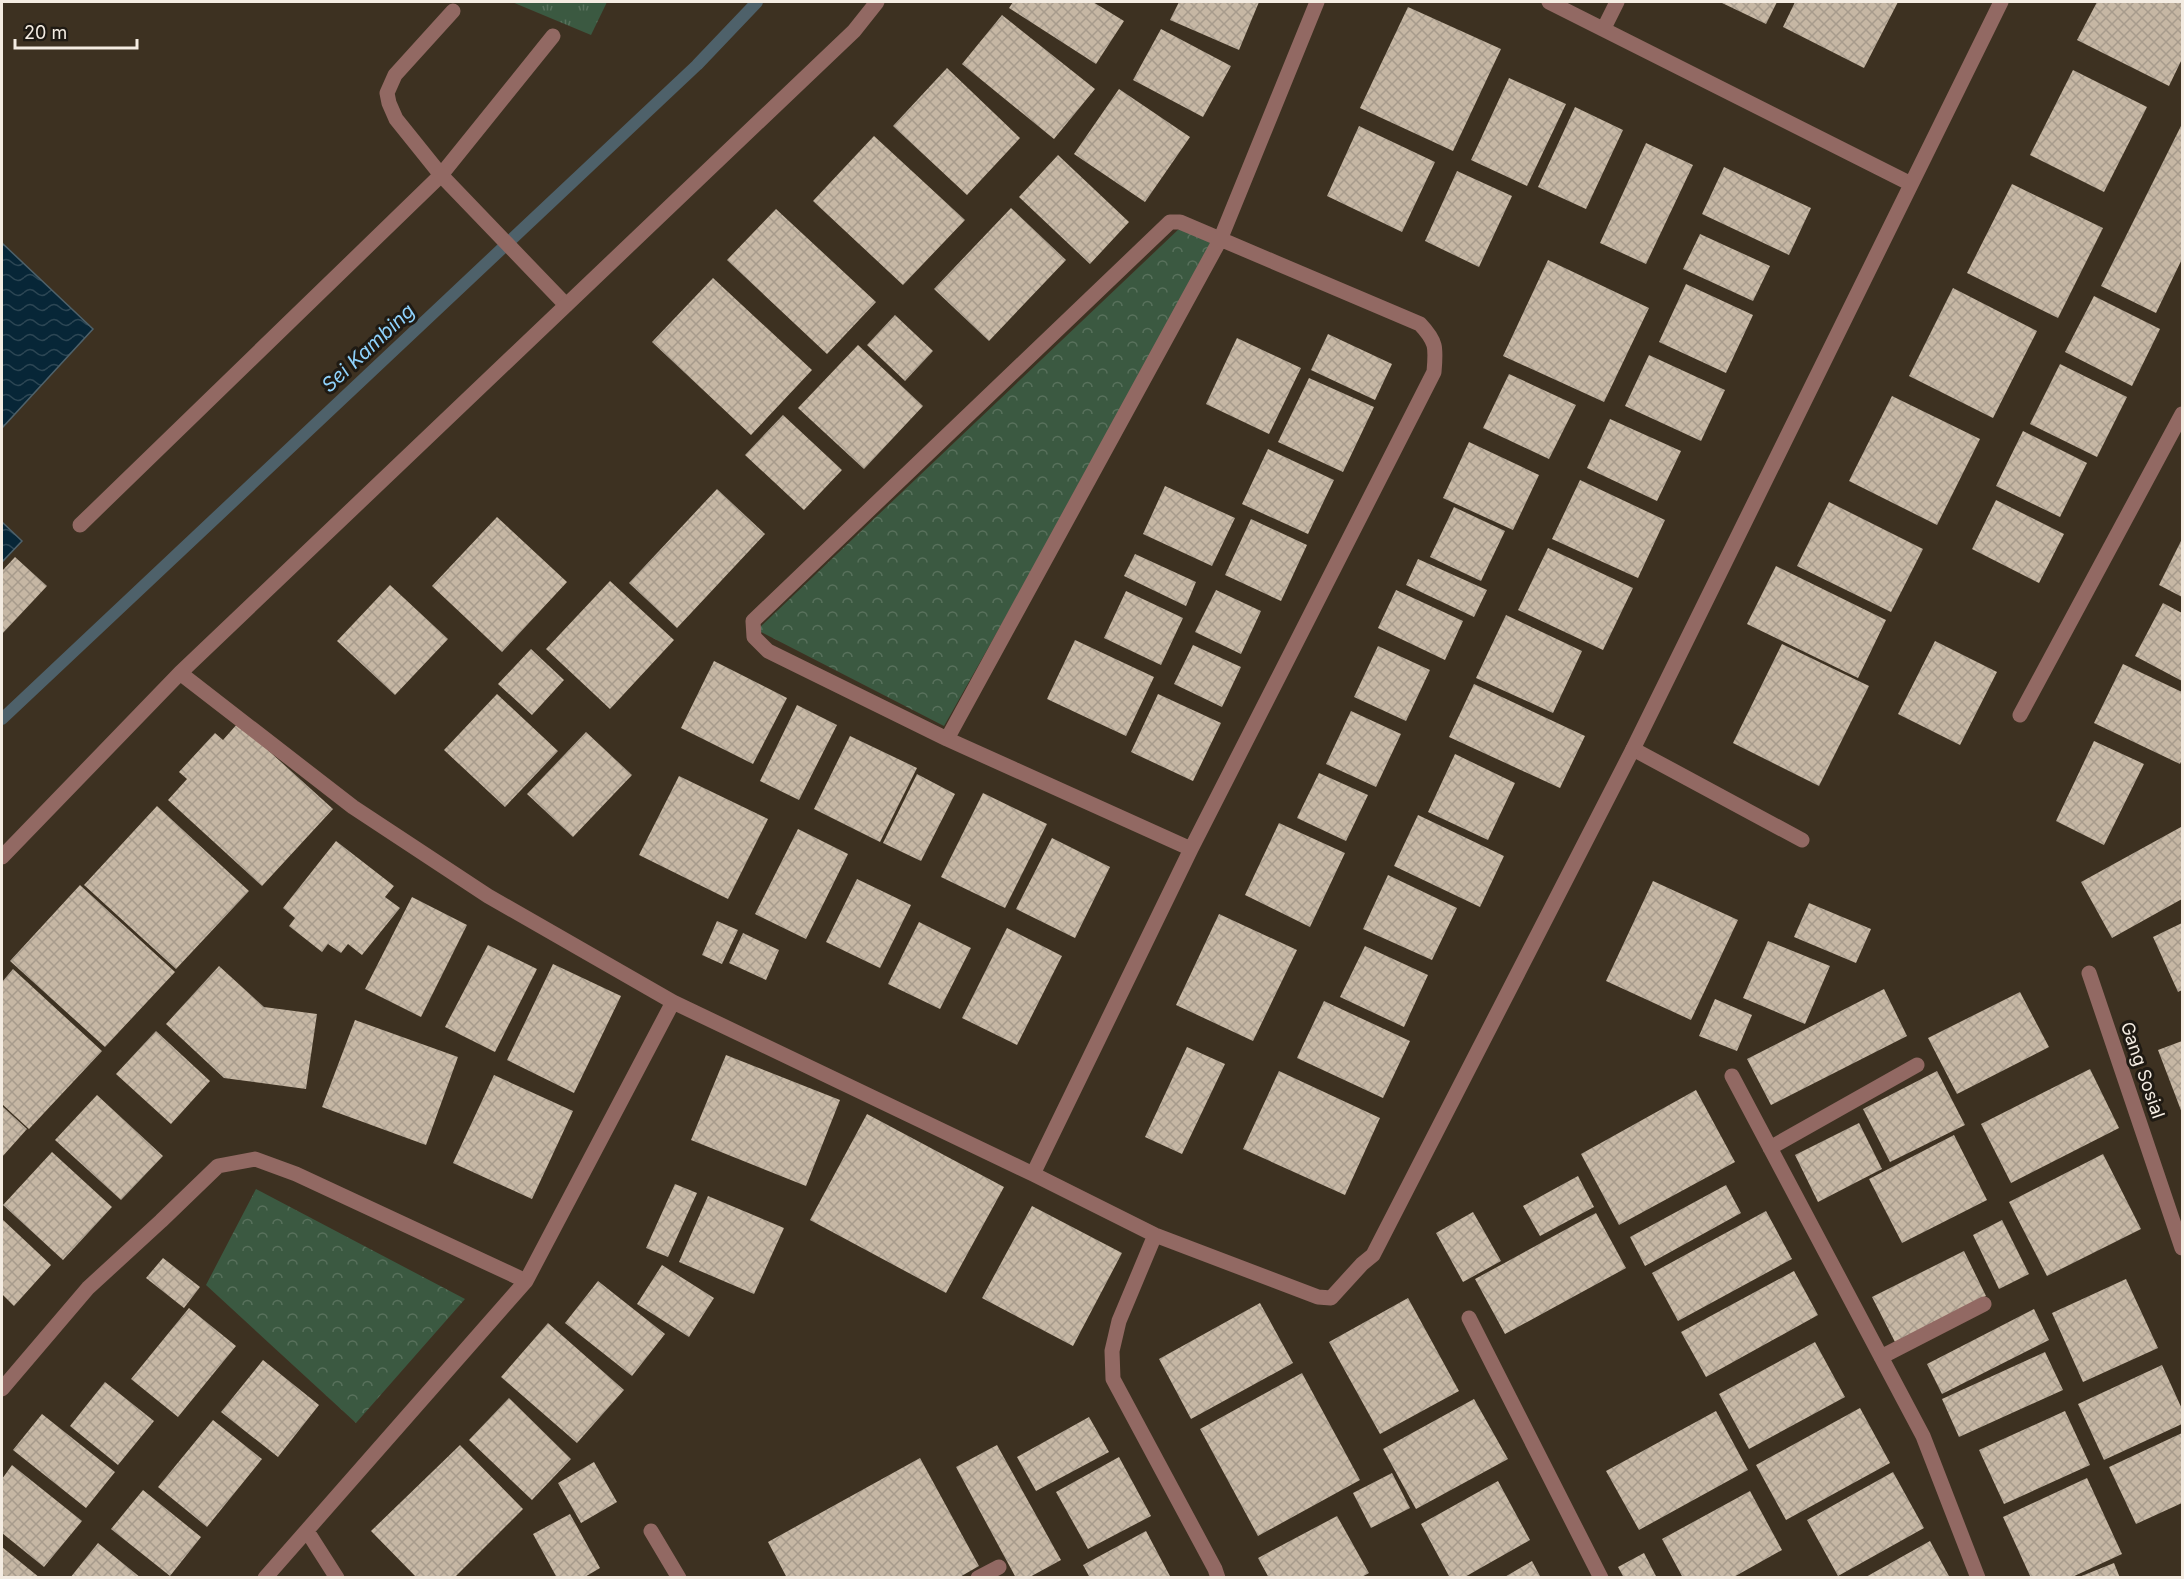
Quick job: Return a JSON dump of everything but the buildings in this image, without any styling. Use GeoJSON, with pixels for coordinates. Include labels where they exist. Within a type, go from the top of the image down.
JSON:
{"type":"FeatureCollection","features":[{"type":"Feature","properties":{"kind":"street"},"geometry":{"type":"LineString","coordinates":[[2,857],[180,673],[854,31],[877,2]]}},
{"type":"Feature","properties":{"kind":"street"},"geometry":{"type":"LineString","coordinates":[[947,739],[1220,240],[1317,2]]}},
{"type":"Feature","properties":{"kind":"street"},"geometry":{"type":"LineString","coordinates":[[1549,2],[1911,184]]}},
{"type":"Feature","properties":{"kind":"street"},"geometry":{"type":"LineString","coordinates":[[1604,28],[1617,2]]}},
{"type":"Feature","properties":{"kind":"street"},"geometry":{"type":"LineString","coordinates":[[180,673],[353,807],[488,896],[673,1002],[1033,1174],[1155,1235],[1318,1297],[1331,1298],[1362,1263],[1373,1255],[1633,749],[2001,2]]}},
{"type":"Feature","properties":{"kind":"street"},"geometry":{"type":"LineString","coordinates":[[453,11],[395,75],[387,93],[396,119],[441,175],[566,305]]}},
{"type":"Feature","properties":{"kind":"street"},"geometry":{"type":"LineString","coordinates":[[80,525],[441,175],[553,36]]}},
{"type":"Feature","properties":{"kind":"street"},"geometry":{"type":"LineString","coordinates":[[1033,1174],[1191,849],[1434,372],[1436,350],[1432,337],[1420,324],[1180,222],[1170,222],[753,621],[754,637],[768,651],[947,739],[1191,849]]}},
{"type":"Feature","properties":{"kind":"street"},"geometry":{"type":"LineString","coordinates":[[2020,715],[2182,414]]}},
{"type":"Feature","properties":{"kind":"street"},"geometry":{"type":"LineString","coordinates":[[1633,749],[1802,840]]}},
{"type":"Feature","properties":{"kind":"street","name":"Gang Sosial"},"geometry":{"type":"LineString","coordinates":[[2089,973],[2182,1248]]}},
{"type":"Feature","properties":{"kind":"street"},"geometry":{"type":"LineString","coordinates":[[265,1578],[526,1281],[673,1002]]}},
{"type":"Feature","properties":{"kind":"street"},"geometry":{"type":"LineString","coordinates":[[1770,1148],[1917,1065]]}},
{"type":"Feature","properties":{"kind":"street"},"geometry":{"type":"LineString","coordinates":[[1732,1076],[1923,1436],[1978,1578]]}},
{"type":"Feature","properties":{"kind":"street"},"geometry":{"type":"LineString","coordinates":[[2,1389],[88,1288],[218,1166],[255,1159],[296,1174],[526,1281]]}},
{"type":"Feature","properties":{"kind":"street"},"geometry":{"type":"LineString","coordinates":[[1155,1235],[1119,1321],[1112,1351],[1113,1379],[1218,1578]]}},
{"type":"Feature","properties":{"kind":"street"},"geometry":{"type":"LineString","coordinates":[[1881,1357],[1984,1304]]}},
{"type":"Feature","properties":{"kind":"street"},"geometry":{"type":"LineString","coordinates":[[1469,1318],[1601,1578]]}},
{"type":"Feature","properties":{"kind":"street"},"geometry":{"type":"LineString","coordinates":[[307,1531],[337,1578]]}},
{"type":"Feature","properties":{"kind":"street"},"geometry":{"type":"LineString","coordinates":[[651,1531],[680,1578]]}},
{"type":"Feature","properties":{"kind":"street"},"geometry":{"type":"LineString","coordinates":[[978,1578],[999,1567]]}},
{"type":"Feature","properties":{"kind":"green space"},"geometry":{"type":"Polygon","coordinates":[[[512,2],[607,2],[591,35],[512,2]]]}},
{"type":"Feature","properties":{"kind":"green space"},"geometry":{"type":"Polygon","coordinates":[[[1181,227],[1217,243],[944,726],[757,630],[1181,227]]]}},
{"type":"Feature","properties":{"kind":"green space"},"geometry":{"type":"Polygon","coordinates":[[[256,1189],[465,1299],[356,1423],[206,1285],[256,1189]]]}},
{"type":"Feature","properties":{"kind":"water"},"geometry":{"type":"Polygon","coordinates":[[[2,243],[93,329],[2,428],[2,243]]]}},
{"type":"Feature","properties":{"kind":"water"},"geometry":{"type":"Polygon","coordinates":[[[2,522],[22,541],[2,562],[2,522]]]}},
{"type":"Feature","properties":{"kind":"waterway","name":"Sei Kambing"},"geometry":{"type":"LineString","coordinates":[[2,719],[697,65],[757,2]]}}]}
